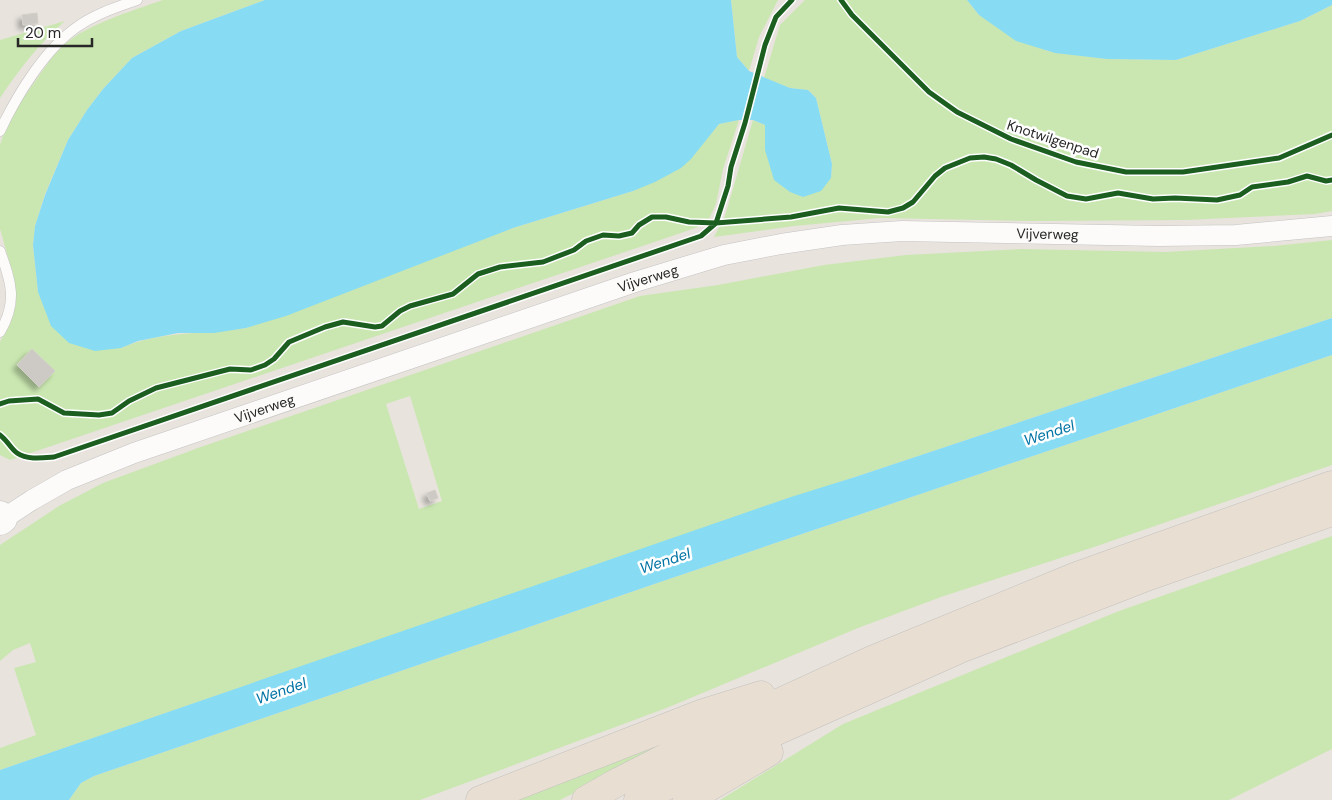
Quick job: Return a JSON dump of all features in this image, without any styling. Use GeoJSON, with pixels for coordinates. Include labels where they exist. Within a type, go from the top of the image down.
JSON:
{"type":"FeatureCollection","features":[{"type":"Feature","properties":{"kind":"highway"},"geometry":{"type":"LineString","coordinates":[[586,800],[616,782],[728,726],[872,660],[1077,576],[1332,485]]}},
{"type":"Feature","properties":{"kind":"highway"},"geometry":{"type":"LineString","coordinates":[[638,800],[702,766],[823,709],[960,648],[1149,576],[1332,512]]}},
{"type":"Feature","properties":{"kind":"highway"},"geometry":{"type":"LineString","coordinates":[[480,800],[703,713],[872,660]]}},
{"type":"Feature","properties":{"kind":"highway"},"geometry":{"type":"LineString","coordinates":[[688,800],[765,755],[823,709]]}},
{"type":"Feature","properties":{"kind":"street","name":"Vijverweg"},"geometry":{"type":"LineString","coordinates":[[1,518],[67,480],[126,456],[635,282],[724,255],[781,244],[902,231],[1159,236],[1236,235],[1332,226]]}},
{"type":"Feature","properties":{"kind":"lane"},"geometry":{"type":"LineString","coordinates":[[0,131],[12,105],[34,72],[60,41],[78,26],[102,13],[137,0]]}},
{"type":"Feature","properties":{"kind":"lane"},"geometry":{"type":"LineString","coordinates":[[0,251],[12,292],[6,321],[0,332]]}},
{"type":"Feature","properties":{"kind":"green space"},"geometry":{"type":"Polygon","coordinates":[[[163,0],[265,0],[181,31],[132,58],[103,89],[87,110],[68,140],[45,194],[35,226],[33,245],[38,292],[121,348],[167,336],[246,328],[513,228],[633,191],[705,140],[719,124],[739,120],[723,169],[716,204],[708,221],[698,227],[10,460],[0,455],[0,342],[11,320],[16,301],[14,278],[0,229],[0,145],[13,115],[26,94],[51,59],[68,41],[107,20],[163,0]]]}},
{"type":"Feature","properties":{"kind":"green space"},"geometry":{"type":"Polygon","coordinates":[[[731,0],[778,0],[759,37],[749,71],[737,57],[731,0]]]}},
{"type":"Feature","properties":{"kind":"green space"},"geometry":{"type":"Polygon","coordinates":[[[805,0],[967,0],[979,15],[1047,51],[1107,59],[1176,60],[1300,21],[1332,5],[1332,211],[1315,214],[1186,220],[1035,221],[880,218],[794,226],[714,237],[725,216],[753,120],[765,125],[765,150],[831,178],[832,164],[816,98],[808,90],[790,88],[764,78],[780,25],[805,0]]]}},
{"type":"Feature","properties":{"kind":"green space"},"geometry":{"type":"Polygon","coordinates":[[[65,21],[30,57],[0,98],[0,40],[65,21]]]}},
{"type":"Feature","properties":{"kind":"green space"},"geometry":{"type":"Polygon","coordinates":[[[1332,240],[1332,318],[855,477],[0,770],[0,748],[36,735],[14,668],[36,662],[30,643],[13,650],[0,661],[0,545],[59,506],[103,483],[198,448],[640,296],[718,285],[824,265],[906,255],[1021,249],[1165,252],[1274,246],[1332,240]],[[410,396],[386,404],[419,509],[442,501],[410,396]]]}},
{"type":"Feature","properties":{"kind":"green space"},"geometry":{"type":"Polygon","coordinates":[[[1332,355],[1332,465],[1094,547],[941,597],[858,628],[669,707],[420,800],[69,800],[81,783],[94,776],[1332,355]]]}},
{"type":"Feature","properties":{"kind":"green space"},"geometry":{"type":"Polygon","coordinates":[[[1332,536],[1332,749],[1229,800],[720,800],[843,724],[1119,611],[1332,536]]]}},
{"type":"Feature","properties":{"kind":"green space"},"geometry":{"type":"Polygon","coordinates":[[[704,728],[560,800],[502,800],[704,728]]]}},
{"type":"Feature","properties":{"kind":"water"},"geometry":{"type":"Polygon","coordinates":[[[265,0],[731,0],[737,57],[749,71],[790,88],[808,90],[816,98],[832,164],[831,178],[821,191],[803,197],[790,192],[774,180],[765,150],[765,125],[753,120],[739,120],[719,124],[691,159],[681,168],[655,182],[633,191],[513,228],[286,316],[246,328],[214,333],[178,333],[138,341],[121,348],[95,351],[69,343],[51,326],[38,292],[33,245],[35,226],[45,195],[68,140],[103,89],[132,58],[181,31],[265,0]]]}},
{"type":"Feature","properties":{"kind":"water"},"geometry":{"type":"Polygon","coordinates":[[[967,0],[1332,0],[1332,5],[1300,21],[1176,60],[1107,59],[1055,53],[1016,41],[979,15],[967,0]]]}},
{"type":"Feature","properties":{"kind":"water","name":"Wendel"},"geometry":{"type":"Polygon","coordinates":[[[1332,318],[1332,355],[94,776],[81,783],[69,800],[0,800],[0,770],[791,497],[1332,318]]]}},
{"type":"Feature","properties":{"kind":"building"},"geometry":{"type":"Polygon","coordinates":[[[37,13],[38,23],[23,25],[22,15],[37,13]]]}},
{"type":"Feature","properties":{"kind":"building"},"geometry":{"type":"Polygon","coordinates":[[[32,349],[55,371],[39,387],[17,365],[32,349]]]}},
{"type":"Feature","properties":{"kind":"building"},"geometry":{"type":"Polygon","coordinates":[[[435,490],[438,498],[430,501],[427,493],[435,490]]]}},
{"type":"Feature","properties":{"kind":"cycle path"},"geometry":{"type":"LineString","coordinates":[[0,435],[15,451],[25,457],[54,457],[701,236],[716,223],[728,186],[731,167],[745,123],[765,45],[776,17],[792,0]]}},
{"type":"Feature","properties":{"kind":"cycle path","name":"Knotwilgenpad"},"geometry":{"type":"LineString","coordinates":[[841,0],[852,15],[929,92],[957,112],[1011,139],[1076,162],[1126,172],[1183,172],[1279,158],[1332,135]]}},
{"type":"Feature","properties":{"kind":"cycle path"},"geometry":{"type":"LineString","coordinates":[[0,404],[9,401],[38,399],[64,413],[99,415],[112,413],[129,401],[156,388],[230,369],[251,370],[265,365],[274,359],[289,342],[325,327],[343,322],[375,327],[382,326],[400,311],[410,306],[453,294],[478,274],[500,267],[543,262],[574,250],[586,241],[603,235],[619,236],[632,233],[639,225],[652,217],[666,217],[689,222],[716,223],[791,217],[839,208],[888,212],[903,208],[913,202],[935,176],[945,168],[970,158],[984,157],[996,159],[1011,165],[1067,196],[1086,199],[1118,193],[1153,199],[1217,200],[1240,195],[1252,187],[1288,182],[1307,176],[1326,181],[1332,180]]}}]}
